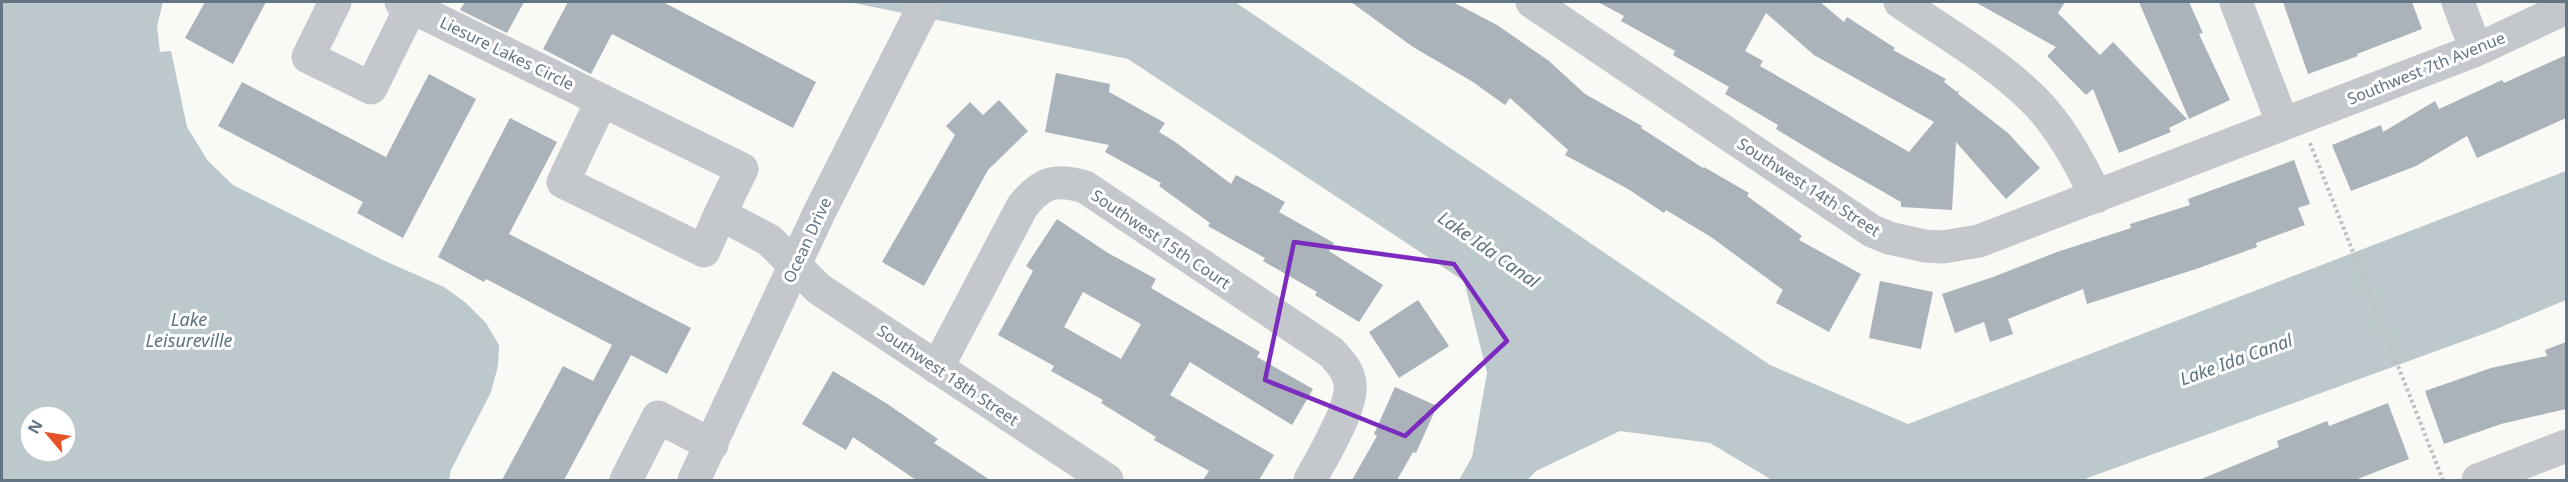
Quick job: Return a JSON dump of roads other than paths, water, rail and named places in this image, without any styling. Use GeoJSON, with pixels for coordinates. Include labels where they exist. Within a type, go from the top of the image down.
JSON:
{"type":"FeatureCollection","features":[{"type":"Feature","properties":{"kind":"street","name":"Liesure Lakes Circle"},"geometry":{"type":"LineString","coordinates":[[335,2],[308,57],[371,87],[406,4],[602,100],[742,170],[704,251],[563,182],[602,100]]}},
{"type":"Feature","properties":{"kind":"street","name":"Ocean Drive"},"geometry":{"type":"LineString","coordinates":[[694,480],[794,265],[926,2]]}},
{"type":"Feature","properties":{"kind":"street","name":"Southwest 14th Street"},"geometry":{"type":"LineString","coordinates":[[1532,2],[1872,231],[1888,238],[1925,246],[1962,245],[1979,241],[2292,121]]}},
{"type":"Feature","properties":{"kind":"street"},"geometry":{"type":"LineString","coordinates":[[1900,2],[2005,73],[2035,101],[2062,133],[2083,168],[2096,197]]}},
{"type":"Feature","properties":{"kind":"street"},"geometry":{"type":"LineString","coordinates":[[2236,2],[2292,121]]}},
{"type":"Feature","properties":{"kind":"street"},"geometry":{"type":"LineString","coordinates":[[2458,2],[2476,50]]}},
{"type":"Feature","properties":{"kind":"street","name":"Southwest 7th Avenue"},"geometry":{"type":"LineString","coordinates":[[2292,121],[2476,50],[2566,8]]}},
{"type":"Feature","properties":{"kind":"street","name":"Southwest 15th Court"},"geometry":{"type":"LineString","coordinates":[[937,368],[1022,207],[1033,192],[1049,183],[1067,182],[1085,187],[1331,352],[1344,366],[1350,384],[1350,402],[1310,480]]}},
{"type":"Feature","properties":{"kind":"street"},"geometry":{"type":"LineString","coordinates":[[720,213],[769,240],[794,265]]}},
{"type":"Feature","properties":{"kind":"street","name":"Southwest 18th Street"},"geometry":{"type":"LineString","coordinates":[[794,265],[819,289],[1107,480]]}},
{"type":"Feature","properties":{"kind":"street"},"geometry":{"type":"LineString","coordinates":[[626,480],[658,417],[712,445]]}},
{"type":"Feature","properties":{"kind":"street"},"geometry":{"type":"LineString","coordinates":[[2478,480],[2566,446]]}},
{"type":"Feature","properties":{"kind":"water","name":"Lake Leisureville"},"geometry":{"type":"Polygon","coordinates":[[[2,2],[163,2],[157,26],[160,52],[171,51],[187,127],[208,161],[233,185],[385,261],[444,287],[466,303],[486,323],[499,345],[498,366],[491,392],[451,470],[449,480],[2,480],[2,2]]]}},
{"type":"Feature","properties":{"kind":"water","name":"Lake Ida Canal"},"geometry":{"type":"Polygon","coordinates":[[[849,2],[1235,2],[1770,365],[1908,424],[2566,171],[2566,300],[2494,330],[2082,480],[1772,480],[1710,443],[1620,431],[1536,471],[1527,480],[1459,480],[1472,457],[1487,373],[1464,281],[1128,59],[849,2]]]}}]}
